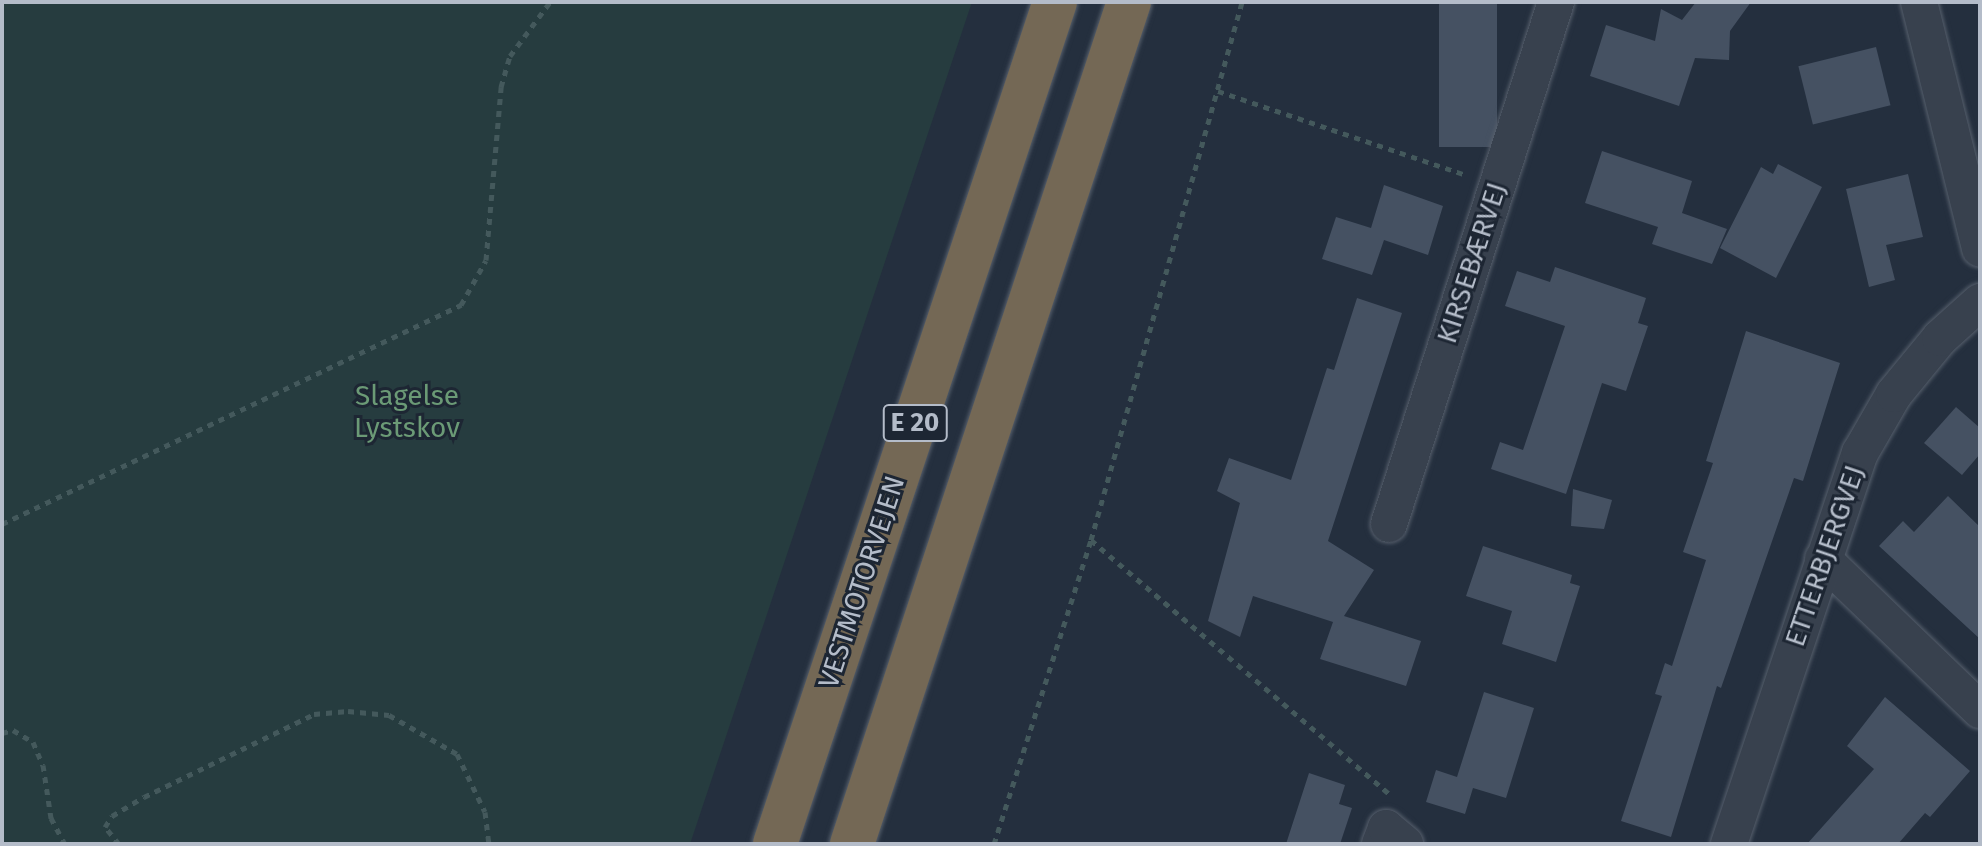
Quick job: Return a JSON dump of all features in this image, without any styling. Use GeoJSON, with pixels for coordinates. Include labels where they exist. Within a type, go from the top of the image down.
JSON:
{"type":"FeatureCollection","features":[{"type":"Feature","properties":{"kind":"highway","name":"VESTMOTORVEJEN"},"geometry":{"type":"LineString","coordinates":[[775,844],[1055,2]]}},
{"type":"Feature","properties":{"kind":"highway","name":"E 20"},"geometry":{"type":"LineString","coordinates":[[852,844],[1129,2]]}},
{"type":"Feature","properties":{"kind":"street","name":"KIRSEBÆRVEJ"},"geometry":{"type":"LineString","coordinates":[[1389,524],[1556,2]]}},
{"type":"Feature","properties":{"kind":"street"},"geometry":{"type":"LineString","coordinates":[[1919,2],[1980,249]]}},
{"type":"Feature","properties":{"kind":"street","name":"ETTERBJERGVEJ"},"geometry":{"type":"LineString","coordinates":[[1729,844],[1860,453],[1894,394],[1940,338],[1980,302]]}},
{"type":"Feature","properties":{"kind":"street"},"geometry":{"type":"LineString","coordinates":[[1823,559],[1980,710]]}},
{"type":"Feature","properties":{"kind":"path"},"geometry":{"type":"LineString","coordinates":[[2,524],[461,305],[486,260],[501,87],[510,56],[550,2]]}},
{"type":"Feature","properties":{"kind":"path"},"geometry":{"type":"LineString","coordinates":[[994,844],[1091,540],[1242,2]]}},
{"type":"Feature","properties":{"kind":"path"},"geometry":{"type":"LineString","coordinates":[[1218,91],[1497,185]]}},
{"type":"Feature","properties":{"kind":"path"},"geometry":{"type":"LineString","coordinates":[[1091,540],[1395,799],[1391,839]]}},
{"type":"Feature","properties":{"kind":"path"},"geometry":{"type":"LineString","coordinates":[[119,844],[105,827],[112,816],[144,797],[314,714],[348,711],[389,715],[457,754],[485,812],[489,844]]}},
{"type":"Feature","properties":{"kind":"path"},"geometry":{"type":"LineString","coordinates":[[2,733],[13,730],[33,742],[43,765],[51,818],[65,844]]}},
{"type":"Feature","properties":{"kind":"green space","name":"Slagelse Lystskov"},"geometry":{"type":"Polygon","coordinates":[[[2,2],[972,2],[690,844],[2,844],[2,2]]]}},
{"type":"Feature","properties":{"kind":"building"},"geometry":{"type":"Polygon","coordinates":[[[1439,2],[1497,2],[1497,147],[1439,147],[1439,2]]]}},
{"type":"Feature","properties":{"kind":"building"},"geometry":{"type":"Polygon","coordinates":[[[1696,2],[1751,2],[1730,31],[1729,60],[1695,58],[1679,106],[1590,76],[1606,25],[1655,41],[1661,9],[1682,20],[1696,2]]]}},
{"type":"Feature","properties":{"kind":"building"},"geometry":{"type":"Polygon","coordinates":[[[1876,47],[1891,105],[1813,125],[1798,66],[1876,47]]]}},
{"type":"Feature","properties":{"kind":"building"},"geometry":{"type":"Polygon","coordinates":[[[1602,151],[1692,181],[1682,213],[1727,229],[1712,264],[1652,244],[1658,227],[1585,203],[1602,151]]]}},
{"type":"Feature","properties":{"kind":"building"},"geometry":{"type":"Polygon","coordinates":[[[1778,164],[1822,187],[1776,278],[1720,248],[1761,167],[1773,174],[1778,164]]]}},
{"type":"Feature","properties":{"kind":"building"},"geometry":{"type":"Polygon","coordinates":[[[1908,174],[1923,237],[1886,245],[1895,280],[1869,287],[1846,189],[1908,174]]]}},
{"type":"Feature","properties":{"kind":"building"},"geometry":{"type":"Polygon","coordinates":[[[1384,185],[1443,206],[1428,255],[1384,240],[1372,275],[1322,259],[1336,217],[1371,228],[1384,185]]]}},
{"type":"Feature","properties":{"kind":"building"},"geometry":{"type":"Polygon","coordinates":[[[1555,267],[1646,298],[1638,323],[1648,326],[1626,391],[1602,383],[1566,494],[1491,469],[1500,442],[1523,450],[1565,326],[1505,306],[1517,271],[1550,282],[1555,267]]]}},
{"type":"Feature","properties":{"kind":"building"},"geometry":{"type":"Polygon","coordinates":[[[1357,298],[1402,313],[1328,541],[1374,570],[1344,616],[1421,641],[1406,686],[1320,659],[1333,622],[1253,596],[1240,637],[1208,621],[1240,503],[1217,491],[1229,458],[1291,480],[1327,368],[1334,370],[1357,298]]]}},
{"type":"Feature","properties":{"kind":"building"},"geometry":{"type":"Polygon","coordinates":[[[1746,331],[1840,363],[1803,481],[1794,478],[1721,688],[1717,686],[1671,837],[1621,821],[1662,696],[1655,694],[1665,663],[1672,666],[1706,560],[1683,552],[1713,463],[1706,461],[1746,331]]]}},
{"type":"Feature","properties":{"kind":"building"},"geometry":{"type":"Polygon","coordinates":[[[1956,407],[1980,428],[1980,454],[1962,475],[1924,443],[1956,407]]]}},
{"type":"Feature","properties":{"kind":"building"},"geometry":{"type":"Polygon","coordinates":[[[1573,489],[1612,500],[1604,529],[1571,526],[1573,489]]]}},
{"type":"Feature","properties":{"kind":"building"},"geometry":{"type":"Polygon","coordinates":[[[1948,496],[1980,527],[1980,639],[1879,546],[1903,521],[1914,532],[1948,496]]]}},
{"type":"Feature","properties":{"kind":"building"},"geometry":{"type":"Polygon","coordinates":[[[1483,546],[1572,575],[1570,583],[1580,586],[1556,662],[1502,644],[1512,611],[1466,596],[1483,546]]]}},
{"type":"Feature","properties":{"kind":"building"},"geometry":{"type":"Polygon","coordinates":[[[1484,692],[1534,708],[1506,798],[1473,788],[1465,814],[1426,802],[1436,770],[1457,777],[1484,692]]]}},
{"type":"Feature","properties":{"kind":"building"},"geometry":{"type":"Polygon","coordinates":[[[1885,697],[1970,771],[1930,817],[1925,813],[1898,844],[1807,844],[1874,769],[1847,746],[1885,697]]]}},
{"type":"Feature","properties":{"kind":"building"},"geometry":{"type":"Polygon","coordinates":[[[1309,773],[1345,785],[1339,804],[1352,808],[1340,844],[1286,844],[1309,773]]]}}]}
